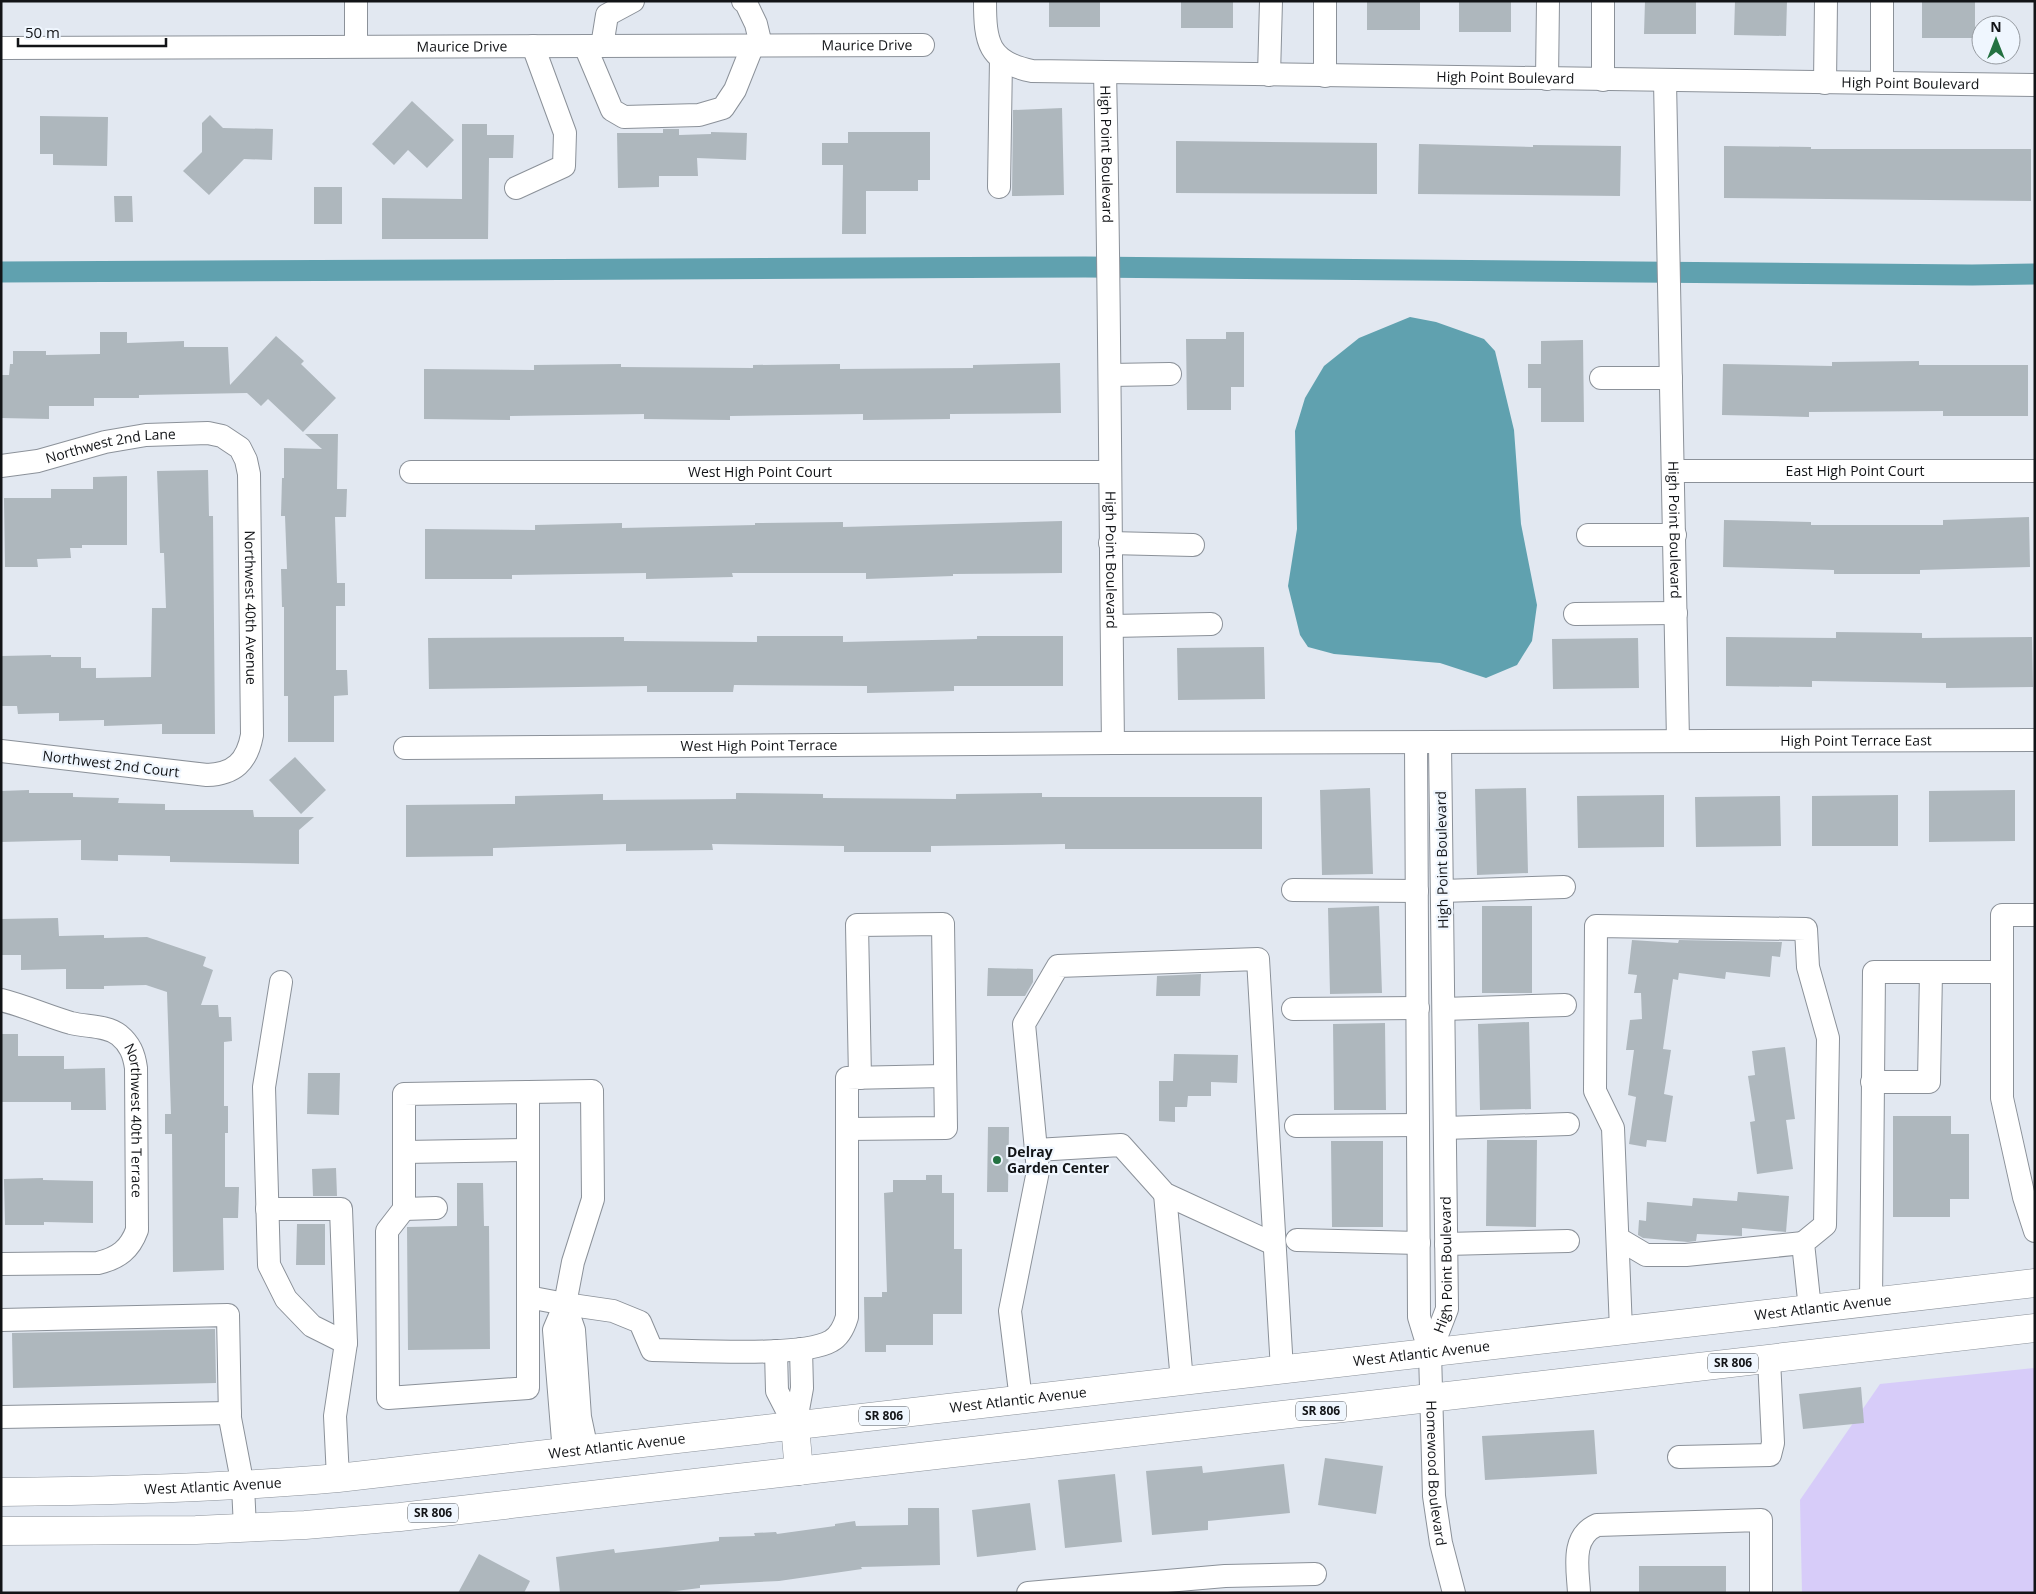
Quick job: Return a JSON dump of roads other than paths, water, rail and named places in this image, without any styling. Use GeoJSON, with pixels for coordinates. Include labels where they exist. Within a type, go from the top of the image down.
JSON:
{"type":"FeatureCollection","features":[{"type":"Feature","properties":{"kind":"main road","name":"West Atlantic Avenue"},"geometry":{"type":"LineString","coordinates":[[1,1492],[134,1491],[242,1486],[338,1478],[2035,1283]]}},
{"type":"Feature","properties":{"kind":"main road","name":"SR 806"},"geometry":{"type":"LineString","coordinates":[[1,1531],[245,1528],[400,1517],[2035,1328]]}},
{"type":"Feature","properties":{"kind":"main road"},"geometry":{"type":"LineString","coordinates":[[795,1426],[799,1471]]}},
{"type":"Feature","properties":{"kind":"street"},"geometry":{"type":"LineString","coordinates":[[356,1],[356,46]]}},
{"type":"Feature","properties":{"kind":"street"},"geometry":{"type":"LineString","coordinates":[[633,1],[608,8],[593,46],[612,110],[624,117],[699,115],[723,108],[735,90],[757,45],[756,24],[746,3],[743,1]]}},
{"type":"Feature","properties":{"kind":"street"},"geometry":{"type":"LineString","coordinates":[[985,1],[985,30],[992,50],[1008,63],[998,187]]}},
{"type":"Feature","properties":{"kind":"street"},"geometry":{"type":"LineString","coordinates":[[1269,75],[1271,1]]}},
{"type":"Feature","properties":{"kind":"street"},"geometry":{"type":"LineString","coordinates":[[1325,1],[1325,76]]}},
{"type":"Feature","properties":{"kind":"street"},"geometry":{"type":"LineString","coordinates":[[1547,79],[1548,1]]}},
{"type":"Feature","properties":{"kind":"street"},"geometry":{"type":"LineString","coordinates":[[1603,1],[1603,80]]}},
{"type":"Feature","properties":{"kind":"street"},"geometry":{"type":"LineString","coordinates":[[1825,83],[1826,1]]}},
{"type":"Feature","properties":{"kind":"street"},"geometry":{"type":"LineString","coordinates":[[1882,1],[1882,83]]}},
{"type":"Feature","properties":{"kind":"street","name":"Maurice Drive"},"geometry":{"type":"LineString","coordinates":[[1,48],[923,45]]}},
{"type":"Feature","properties":{"kind":"street"},"geometry":{"type":"LineString","coordinates":[[516,188],[564,166],[565,133],[534,46]]}},
{"type":"Feature","properties":{"kind":"street","name":"High Point Boulevard"},"geometry":{"type":"LineString","coordinates":[[1008,63],[1032,70],[1105,72],[2035,85]]}},
{"type":"Feature","properties":{"kind":"street","name":"High Point Boulevard"},"geometry":{"type":"LineString","coordinates":[[1105,72],[1110,286],[1109,472],[1113,743]]}},
{"type":"Feature","properties":{"kind":"street","name":"High Point Boulevard"},"geometry":{"type":"LineString","coordinates":[[1665,81],[1671,378],[1675,471],[1678,741]]}},
{"type":"Feature","properties":{"kind":"street"},"geometry":{"type":"LineString","coordinates":[[1110,376],[1170,374]]}},
{"type":"Feature","properties":{"kind":"street"},"geometry":{"type":"LineString","coordinates":[[1601,378],[1671,378]]}},
{"type":"Feature","properties":{"kind":"street","name":"Northwest 2nd Lane"},"geometry":{"type":"LineString","coordinates":[[1,466],[38,461],[105,442],[146,435],[208,433],[222,436]]}},
{"type":"Feature","properties":{"kind":"street","name":"Northwest 40th Avenue"},"geometry":{"type":"LineString","coordinates":[[220,774],[232,769],[243,760],[249,748],[252,735],[249,474],[246,460],[240,448],[222,436]]}},
{"type":"Feature","properties":{"kind":"street","name":"East High Point Court"},"geometry":{"type":"LineString","coordinates":[[1675,471],[2035,471]]}},
{"type":"Feature","properties":{"kind":"street","name":"West High Point Court"},"geometry":{"type":"LineString","coordinates":[[411,472],[1109,472]]}},
{"type":"Feature","properties":{"kind":"street"},"geometry":{"type":"LineString","coordinates":[[1588,535],[1675,535]]}},
{"type":"Feature","properties":{"kind":"street"},"geometry":{"type":"LineString","coordinates":[[1110,543],[1193,545]]}},
{"type":"Feature","properties":{"kind":"street"},"geometry":{"type":"LineString","coordinates":[[1575,614],[1676,613]]}},
{"type":"Feature","properties":{"kind":"street"},"geometry":{"type":"LineString","coordinates":[[1112,626],[1211,624]]}},
{"type":"Feature","properties":{"kind":"street","name":"High Point Terrace East"},"geometry":{"type":"LineString","coordinates":[[1678,741],[2035,740]]}},
{"type":"Feature","properties":{"kind":"street"},"geometry":{"type":"LineString","coordinates":[[1113,743],[1678,741]]}},
{"type":"Feature","properties":{"kind":"street","name":"West High Point Terrace"},"geometry":{"type":"LineString","coordinates":[[405,748],[1113,743]]}},
{"type":"Feature","properties":{"kind":"street","name":"High Point Boulevard"},"geometry":{"type":"LineString","coordinates":[[1416,743],[1419,1317],[1430,1352]]}},
{"type":"Feature","properties":{"kind":"street","name":"High Point Boulevard"},"geometry":{"type":"LineString","coordinates":[[1430,1352],[1447,1309],[1440,743]]}},
{"type":"Feature","properties":{"kind":"street","name":"Northwest 2nd Court"},"geometry":{"type":"LineString","coordinates":[[1,751],[207,775],[220,774]]}},
{"type":"Feature","properties":{"kind":"street"},"geometry":{"type":"LineString","coordinates":[[1442,892],[1564,887]]}},
{"type":"Feature","properties":{"kind":"street"},"geometry":{"type":"LineString","coordinates":[[1293,890],[1417,892]]}},
{"type":"Feature","properties":{"kind":"street"},"geometry":{"type":"LineString","coordinates":[[2035,915],[2002,915],[2002,1098],[2029,1196],[2035,1231]]}},
{"type":"Feature","properties":{"kind":"street"},"geometry":{"type":"LineString","coordinates":[[847,1129],[946,1128],[943,924],[857,924],[860,1078]]}},
{"type":"Feature","properties":{"kind":"street"},"geometry":{"type":"LineString","coordinates":[[1619,1239],[1646,1255],[1686,1255],[1803,1243],[1825,1225],[1828,1038],[1808,967],[1806,929],[1596,926],[1595,1091],[1613,1128],[1619,1239],[1621,1330]]}},
{"type":"Feature","properties":{"kind":"street"},"geometry":{"type":"LineString","coordinates":[[1021,1400],[1010,1311],[1038,1171],[1024,1024],[1058,966],[1258,958],[1282,1370]]}},
{"type":"Feature","properties":{"kind":"street"},"geometry":{"type":"LineString","coordinates":[[1871,1302],[1874,972],[2002,972]]}},
{"type":"Feature","properties":{"kind":"street"},"geometry":{"type":"LineString","coordinates":[[1872,1082],[1930,1082],[1931,972]]}},
{"type":"Feature","properties":{"kind":"street"},"geometry":{"type":"LineString","coordinates":[[281,982],[264,1087],[269,1265],[286,1299],[312,1326],[346,1343]]}},
{"type":"Feature","properties":{"kind":"street","name":"Northwest 40th Terrace"},"geometry":{"type":"LineString","coordinates":[[1,1000],[22,1005],[73,1024],[104,1029],[117,1034],[127,1043],[134,1055],[136,1068],[137,1230],[132,1243],[124,1253],[112,1260],[1,1264]]}},
{"type":"Feature","properties":{"kind":"street"},"geometry":{"type":"LineString","coordinates":[[1444,1009],[1566,1005]]}},
{"type":"Feature","properties":{"kind":"street"},"geometry":{"type":"LineString","coordinates":[[1293,1009],[1418,1008]]}},
{"type":"Feature","properties":{"kind":"street"},"geometry":{"type":"LineString","coordinates":[[528,1296],[613,1311],[640,1322],[652,1350],[776,1351],[802,1349],[830,1342],[838,1336],[844,1327],[847,1317],[847,1078],[944,1076]]}},
{"type":"Feature","properties":{"kind":"street"},"geometry":{"type":"LineString","coordinates":[[528,1092],[528,1388],[388,1398],[387,1231],[404,1208],[404,1094],[528,1092],[592,1091],[593,1199],[573,1262],[565,1304],[574,1330],[580,1417],[576,1451]]}},
{"type":"Feature","properties":{"kind":"street"},"geometry":{"type":"LineString","coordinates":[[1445,1128],[1568,1124]]}},
{"type":"Feature","properties":{"kind":"street"},"geometry":{"type":"LineString","coordinates":[[1296,1126],[1418,1125]]}},
{"type":"Feature","properties":{"kind":"street"},"geometry":{"type":"LineString","coordinates":[[1036,1150],[1121,1145],[1165,1194],[1274,1244]]}},
{"type":"Feature","properties":{"kind":"street"},"geometry":{"type":"LineString","coordinates":[[404,1152],[528,1150]]}},
{"type":"Feature","properties":{"kind":"street"},"geometry":{"type":"LineString","coordinates":[[1165,1194],[1182,1381]]}},
{"type":"Feature","properties":{"kind":"street"},"geometry":{"type":"LineString","coordinates":[[267,1208],[342,1208],[346,1343],[335,1416],[338,1478]]}},
{"type":"Feature","properties":{"kind":"street"},"geometry":{"type":"LineString","coordinates":[[404,1208],[436,1208]]}},
{"type":"Feature","properties":{"kind":"street"},"geometry":{"type":"LineString","coordinates":[[1297,1240],[1419,1243]]}},
{"type":"Feature","properties":{"kind":"street"},"geometry":{"type":"LineString","coordinates":[[1446,1244],[1568,1241]]}},
{"type":"Feature","properties":{"kind":"street"},"geometry":{"type":"LineString","coordinates":[[1803,1243],[1810,1309]]}},
{"type":"Feature","properties":{"kind":"street"},"geometry":{"type":"LineString","coordinates":[[1,1320],[228,1315],[230,1413],[242,1486],[245,1528]]}},
{"type":"Feature","properties":{"kind":"street"},"geometry":{"type":"LineString","coordinates":[[795,1426],[802,1388],[802,1349]]}},
{"type":"Feature","properties":{"kind":"street"},"geometry":{"type":"LineString","coordinates":[[776,1351],[777,1391],[795,1426]]}},
{"type":"Feature","properties":{"kind":"street","name":"Homewood Boulevard"},"geometry":{"type":"LineString","coordinates":[[1430,1352],[1434,1496],[1441,1543],[1454,1593]]}},
{"type":"Feature","properties":{"kind":"street"},"geometry":{"type":"LineString","coordinates":[[1678,1456],[1770,1455],[1773,1443],[1769,1359]]}},
{"type":"Feature","properties":{"kind":"street"},"geometry":{"type":"LineString","coordinates":[[1,1417],[230,1413]]}},
{"type":"Feature","properties":{"kind":"street"},"geometry":{"type":"LineString","coordinates":[[1579,1593],[1578,1545],[1585,1532],[1597,1525],[1761,1520],[1761,1593]]}},
{"type":"Feature","properties":{"kind":"street"},"geometry":{"type":"LineString","coordinates":[[1028,1593],[1142,1588],[1225,1576],[1315,1574]]}},
{"type":"Feature","properties":{"kind":"water"},"geometry":{"type":"Polygon","coordinates":[[[1410,317],[1436,322],[1484,339],[1495,351],[1514,430],[1521,524],[1537,605],[1532,641],[1517,665],[1486,678],[1440,663],[1334,654],[1308,647],[1300,635],[1288,586],[1297,529],[1295,431],[1305,398],[1324,366],[1359,338],[1410,317]]]}},
{"type":"Feature","properties":{"kind":"waterway"},"geometry":{"type":"LineString","coordinates":[[1,272],[1085,267],[2035,274]]}},
{"type":"Feature","properties":{"kind":"place","name":"Delray Garden Center"},"geometry":{"type":"Point","coordinates":[997,1160]}}]}
